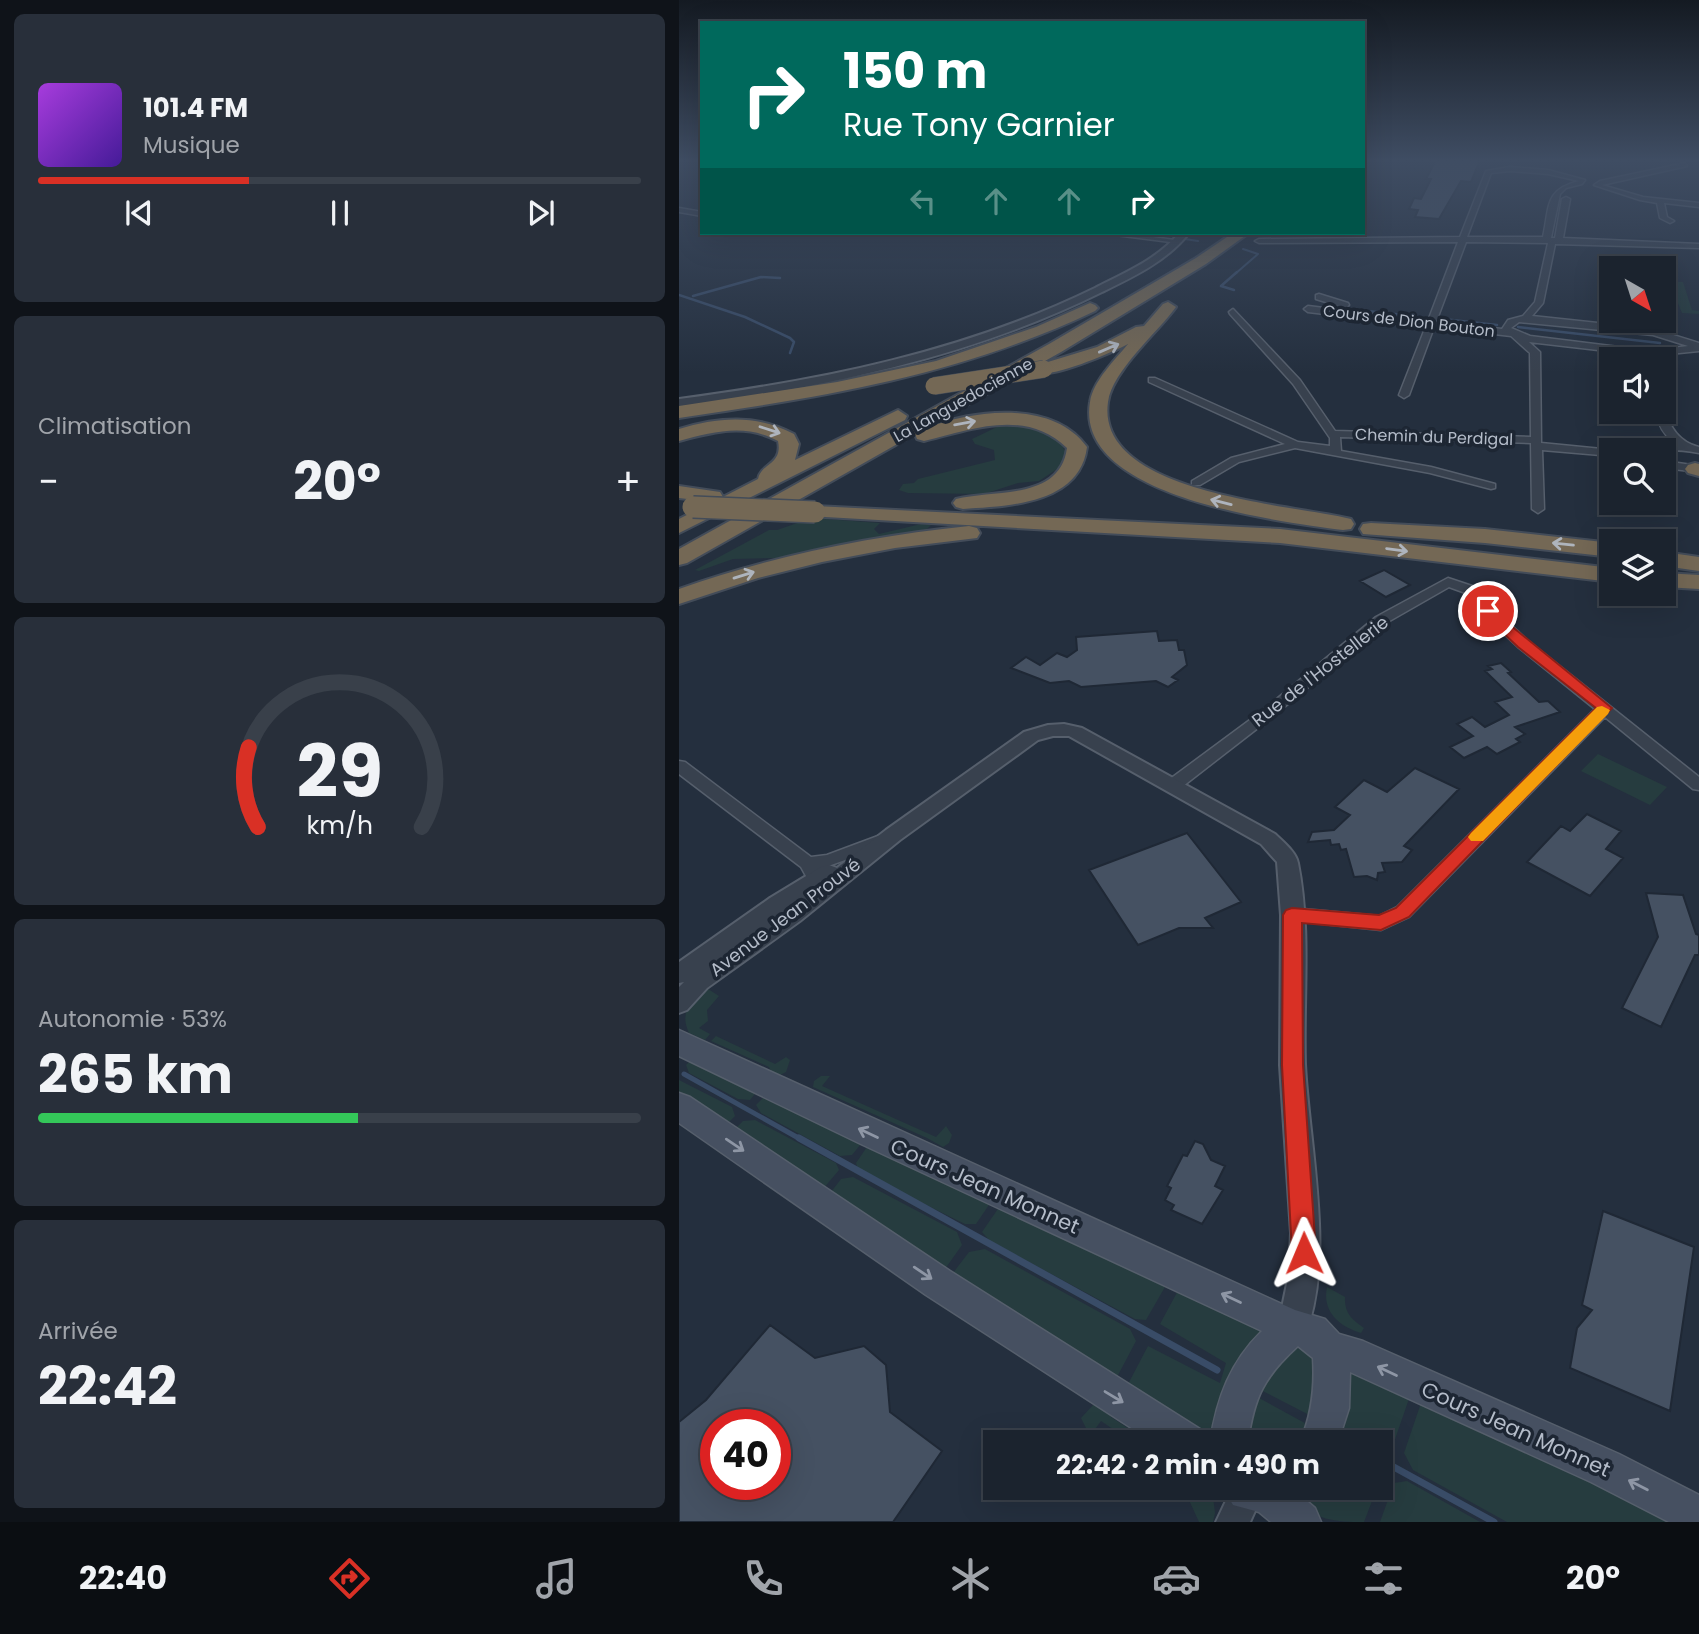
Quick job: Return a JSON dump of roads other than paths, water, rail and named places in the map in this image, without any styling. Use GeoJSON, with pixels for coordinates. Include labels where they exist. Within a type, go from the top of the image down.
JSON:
{"type":"FeatureCollection","features":[{"type":"Feature","properties":{"kind":"highway","name":"La Languedocienne"},"geometry":{"type":"LineString","coordinates":[[679,543],[1005,365],[1224,235]]}},
{"type":"Feature","properties":{"kind":"highway","name":"La Languedocienne"},"geometry":{"type":"LineString","coordinates":[[679,558],[1055,348],[1201,261],[1250,236]]}},
{"type":"Feature","properties":{"kind":"highway"},"geometry":{"type":"LineString","coordinates":[[679,420],[1044,369],[1114,347],[1142,330],[1250,236]]}},
{"type":"Feature","properties":{"kind":"highway"},"geometry":{"type":"LineString","coordinates":[[679,412],[839,388],[952,362],[1039,332],[1137,283],[1165,272]]}},
{"type":"Feature","properties":{"kind":"highway"},"geometry":{"type":"LineString","coordinates":[[1177,297],[1115,373],[1098,401],[1098,423],[1104,438],[1114,451],[1156,480],[1198,496],[1241,507],[1373,529]]}},
{"type":"Feature","properties":{"kind":"highway"},"geometry":{"type":"LineString","coordinates":[[679,527],[1005,365]]}},
{"type":"Feature","properties":{"kind":"highway"},"geometry":{"type":"LineString","coordinates":[[679,572],[902,447],[942,428],[974,421],[1022,421],[1053,428],[1067,436],[1077,447],[1077,463],[1064,478],[1044,489],[1003,500],[914,506],[823,507],[713,496],[682,500]]}},
{"type":"Feature","properties":{"kind":"highway"},"geometry":{"type":"LineString","coordinates":[[679,435],[713,426],[742,425],[766,428],[787,438],[790,452],[786,461],[749,490]]}},
{"type":"Feature","properties":{"kind":"highway"},"geometry":{"type":"LineString","coordinates":[[682,500],[1325,540],[1454,558],[1599,574]]}},
{"type":"Feature","properties":{"kind":"highway"},"geometry":{"type":"LineString","coordinates":[[914,506],[1373,529],[1485,536],[1599,549]]}},
{"type":"Feature","properties":{"kind":"highway"},"geometry":{"type":"LineString","coordinates":[[679,597],[777,565],[875,544],[966,533],[1098,526]]}},
{"type":"Feature","properties":{"kind":"highway"},"geometry":{"type":"LineString","coordinates":[[1676,561],[1699,564]]}},
{"type":"Feature","properties":{"kind":"highway"},"geometry":{"type":"LineString","coordinates":[[1676,581],[1699,582]]}},
{"type":"Feature","properties":{"kind":"main road","name":"Cours Jean Monnet"},"geometry":{"type":"LineString","coordinates":[[679,1042],[872,1134],[1293,1327]]}},
{"type":"Feature","properties":{"kind":"main road"},"geometry":{"type":"LineString","coordinates":[[679,1106],[949,1290],[1168,1430]]}},
{"type":"Feature","properties":{"kind":"main road"},"geometry":{"type":"LineString","coordinates":[[1230,1430],[1233,1408],[1250,1369],[1293,1327],[1312,1332],[1330,1350],[1332,1400],[1325,1430]]}},
{"type":"Feature","properties":{"kind":"main road","name":"Cours Jean Monnet"},"geometry":{"type":"LineString","coordinates":[[1330,1350],[1350,1354],[1605,1468],[1699,1516]]}},
{"type":"Feature","properties":{"kind":"main road"},"geometry":{"type":"LineString","coordinates":[[1260,1500],[1301,1522]]}},
{"type":"Feature","properties":{"kind":"street"},"geometry":{"type":"LineString","coordinates":[[1404,395],[1465,231]]}},
{"type":"Feature","properties":{"kind":"street"},"geometry":{"type":"LineString","coordinates":[[1552,241],[1553,231]]}},
{"type":"Feature","properties":{"kind":"street"},"geometry":{"type":"LineString","coordinates":[[1526,318],[1539,303],[1555,231]]}},
{"type":"Feature","properties":{"kind":"street"},"geometry":{"type":"LineString","coordinates":[[1142,235],[1181,237]]}},
{"type":"Feature","properties":{"kind":"street"},"geometry":{"type":"LineString","coordinates":[[1250,236],[1699,246]]}},
{"type":"Feature","properties":{"kind":"street"},"geometry":{"type":"LineString","coordinates":[[679,403],[792,388],[917,359],[979,341],[1100,289],[1167,252],[1181,237]]}},
{"type":"Feature","properties":{"kind":"street","name":"Cours de Dion Bouton"},"geometry":{"type":"LineString","coordinates":[[1319,297],[1341,304],[1432,318],[1514,335],[1599,347]]}},
{"type":"Feature","properties":{"kind":"street"},"geometry":{"type":"LineString","coordinates":[[1539,303],[1544,312],[1566,322]]}},
{"type":"Feature","properties":{"kind":"street"},"geometry":{"type":"LineString","coordinates":[[1325,311],[1341,304]]}},
{"type":"Feature","properties":{"kind":"street","name":"Cours de Dion Bouton"},"geometry":{"type":"LineString","coordinates":[[1308,309],[1432,318],[1511,321],[1526,318],[1654,332],[1674,344]]}},
{"type":"Feature","properties":{"kind":"street"},"geometry":{"type":"LineString","coordinates":[[1233,313],[1297,382],[1333,434],[1335,450]]}},
{"type":"Feature","properties":{"kind":"street"},"geometry":{"type":"LineString","coordinates":[[1511,321],[1506,328],[1527,342],[1535,352],[1538,509]]}},
{"type":"Feature","properties":{"kind":"street"},"geometry":{"type":"LineString","coordinates":[[1535,352],[1542,346],[1561,342]]}},
{"type":"Feature","properties":{"kind":"street"},"geometry":{"type":"LineString","coordinates":[[1670,347],[1674,344],[1699,347]]}},
{"type":"Feature","properties":{"kind":"street"},"geometry":{"type":"LineString","coordinates":[[1152,380],[1296,445],[1419,467],[1492,486]]}},
{"type":"Feature","properties":{"kind":"street"},"geometry":{"type":"LineString","coordinates":[[1660,438],[1662,424]]}},
{"type":"Feature","properties":{"kind":"street"},"geometry":{"type":"LineString","coordinates":[[1663,427],[1698,459]]}},
{"type":"Feature","properties":{"kind":"street","name":"Chemin du Perdigal"},"geometry":{"type":"LineString","coordinates":[[1333,434],[1536,443],[1599,451]]}},
{"type":"Feature","properties":{"kind":"street"},"geometry":{"type":"LineString","coordinates":[[1196,482],[1235,460],[1296,445]]}},
{"type":"Feature","properties":{"kind":"street"},"geometry":{"type":"LineString","coordinates":[[1676,447],[1685,446]]}},
{"type":"Feature","properties":{"kind":"street"},"geometry":{"type":"LineString","coordinates":[[1676,462],[1698,459]]}},
{"type":"Feature","properties":{"kind":"street","name":"Rue de l'Hostellerie"},"geometry":{"type":"LineString","coordinates":[[1172,786],[1267,715],[1381,620],[1448,582],[1476,592],[1488,611],[1523,644],[1699,785]]}},
{"type":"Feature","properties":{"kind":"street"},"geometry":{"type":"LineString","coordinates":[[1292,915],[1381,923],[1403,912],[1605,708]]}},
{"type":"Feature","properties":{"kind":"street","name":"Avenue Jean Prouvé"},"geometry":{"type":"LineString","coordinates":[[679,1003],[699,981],[792,915],[890,837],[1031,736],[1048,729],[1075,732],[1172,786]]}},
{"type":"Feature","properties":{"kind":"street"},"geometry":{"type":"LineString","coordinates":[[679,766],[812,872]]}},
{"type":"Feature","properties":{"kind":"street"},"geometry":{"type":"LineString","coordinates":[[1172,786],[1268,839],[1287,860],[1292,915],[1293,1065],[1305,1233],[1303,1274],[1293,1327]]}},
{"type":"Feature","properties":{"kind":"street","name":"Avenue Jean Prouvé"},"geometry":{"type":"LineString","coordinates":[[679,974],[778,904],[812,872],[890,837]]}},
{"type":"Feature","properties":{"kind":"waterway"},"geometry":{"type":"LineString","coordinates":[[1185,239],[1198,241]]}},
{"type":"Feature","properties":{"kind":"waterway"},"geometry":{"type":"LineString","coordinates":[[1235,274],[1258,254],[1243,249]]}},
{"type":"Feature","properties":{"kind":"waterway"},"geometry":{"type":"LineString","coordinates":[[1234,290],[1221,286],[1237,272]]}},
{"type":"Feature","properties":{"kind":"waterway"},"geometry":{"type":"LineString","coordinates":[[693,296],[761,277],[780,278]]}},
{"type":"Feature","properties":{"kind":"waterway"},"geometry":{"type":"LineString","coordinates":[[679,295],[745,317],[790,338],[794,342],[790,353]]}},
{"type":"Feature","properties":{"kind":"waterway"},"geometry":{"type":"LineString","coordinates":[[1340,308],[1422,317]]}},
{"type":"Feature","properties":{"kind":"waterway"},"geometry":{"type":"LineString","coordinates":[[1443,319],[1497,325]]}},
{"type":"Feature","properties":{"kind":"waterway"},"geometry":{"type":"LineString","coordinates":[[1518,327],[1660,343]]}},
{"type":"Feature","properties":{"kind":"waterway"},"geometry":{"type":"LineString","coordinates":[[684,1074],[802,1140]]}},
{"type":"Feature","properties":{"kind":"waterway"},"geometry":{"type":"LineString","coordinates":[[799,1138],[1217,1370]]}},
{"type":"Feature","properties":{"kind":"waterway"},"geometry":{"type":"LineString","coordinates":[[1393,1467],[1494,1522]]}}]}
